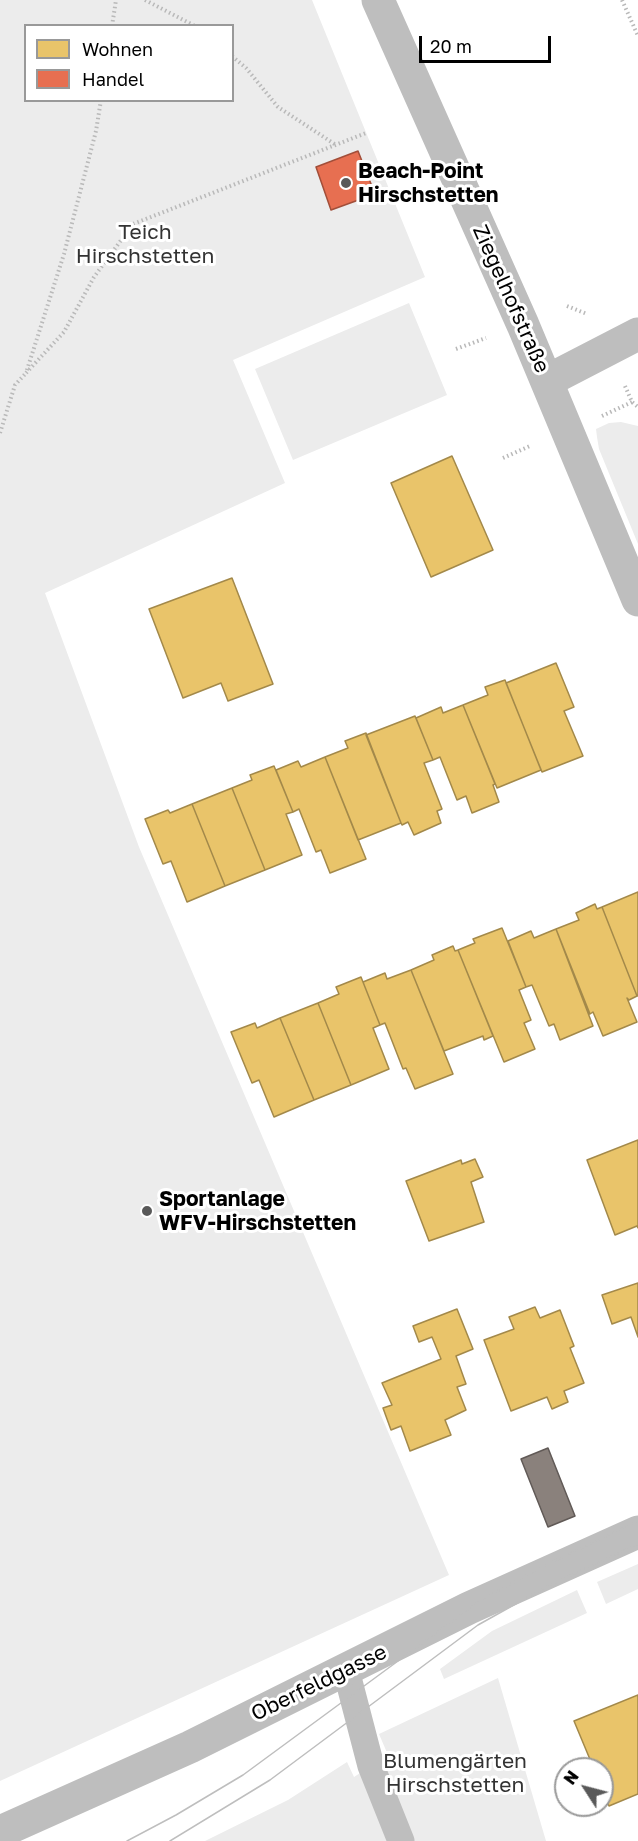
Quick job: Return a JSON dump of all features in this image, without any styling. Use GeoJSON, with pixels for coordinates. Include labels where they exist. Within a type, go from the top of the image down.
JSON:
{"type":"FeatureCollection","features":[{"type":"Feature","properties":{"kind":"street","name":"Ziegelhofstraße"},"geometry":{"type":"LineString","coordinates":[[378,0],[547,381],[638,600]]}},
{"type":"Feature","properties":{"kind":"street"},"geometry":{"type":"LineString","coordinates":[[547,381],[638,334]]}},
{"type":"Feature","properties":{"kind":"street","name":"Oberfeldgasse"},"geometry":{"type":"LineString","coordinates":[[0,1832],[190,1747],[468,1608],[638,1532]]}},
{"type":"Feature","properties":{"kind":"lane"},"geometry":{"type":"LineString","coordinates":[[346,1670],[371,1766],[402,1841]]}},
{"type":"Feature","properties":{"kind":"path"},"geometry":{"type":"LineString","coordinates":[[112,24],[116,0]]}},
{"type":"Feature","properties":{"kind":"path"},"geometry":{"type":"LineString","coordinates":[[145,0],[191,24]]}},
{"type":"Feature","properties":{"kind":"path"},"geometry":{"type":"LineString","coordinates":[[630,0],[623,2],[638,36]]}},
{"type":"Feature","properties":{"kind":"path"},"geometry":{"type":"LineString","coordinates":[[234,58],[246,68],[278,106],[336,145]]}},
{"type":"Feature","properties":{"kind":"path"},"geometry":{"type":"LineString","coordinates":[[26,373],[64,254],[96,131],[101,102]]}},
{"type":"Feature","properties":{"kind":"path"},"geometry":{"type":"LineString","coordinates":[[0,433],[15,385],[64,333],[94,277],[133,224],[366,133]]}},
{"type":"Feature","properties":{"kind":"path"},"geometry":{"type":"LineString","coordinates":[[567,306],[597,317]]}},
{"type":"Feature","properties":{"kind":"path"},"geometry":{"type":"LineString","coordinates":[[456,349],[487,338]]}},
{"type":"Feature","properties":{"kind":"path"},"geometry":{"type":"LineString","coordinates":[[621,377],[632,402],[638,407]]}},
{"type":"Feature","properties":{"kind":"path"},"geometry":{"type":"LineString","coordinates":[[601,416],[632,402]]}},
{"type":"Feature","properties":{"kind":"path"},"geometry":{"type":"LineString","coordinates":[[503,458],[536,443]]}},
{"type":"Feature","properties":{"kind":"green space","name":"Teich Hirschstetten"},"geometry":{"type":"Polygon","coordinates":[[[0,0],[312,0],[425,277],[233,360],[285,483],[45,593],[139,847],[449,1575],[0,1781],[0,0]]]}},
{"type":"Feature","properties":{"kind":"green space"},"geometry":{"type":"Polygon","coordinates":[[[409,303],[447,395],[293,460],[255,369],[409,303]]]}},
{"type":"Feature","properties":{"kind":"green space"},"geometry":{"type":"Polygon","coordinates":[[[621,422],[638,426],[638,544],[599,449],[597,437],[596,429],[609,423],[621,422]]]}},
{"type":"Feature","properties":{"kind":"green space"},"geometry":{"type":"Polygon","coordinates":[[[638,1564],[638,1589],[606,1604],[597,1582],[638,1564]]]}},
{"type":"Feature","properties":{"kind":"green space"},"geometry":{"type":"Polygon","coordinates":[[[577,1590],[587,1613],[444,1679],[440,1669],[492,1631],[577,1590]]]}},
{"type":"Feature","properties":{"kind":"green space","name":"Blumengärten Hirschstetten"},"geometry":{"type":"Polygon","coordinates":[[[498,1678],[546,1841],[205,1841],[288,1800],[347,1762],[354,1777],[388,1755],[379,1734],[498,1678]]]}},
{"type":"Feature","properties":{"kind":"building: Wohnen"},"geometry":{"type":"Polygon","coordinates":[[[452,456],[493,550],[431,577],[391,483],[452,456]]]}},
{"type":"Feature","properties":{"kind":"building: Wohnen"},"geometry":{"type":"Polygon","coordinates":[[[232,578],[273,684],[228,701],[221,683],[183,698],[149,609],[232,578]]]}},
{"type":"Feature","properties":{"kind":"building: Wohnen"},"geometry":{"type":"Polygon","coordinates":[[[556,663],[574,707],[564,711],[583,756],[542,772],[506,683],[556,663]]]}},
{"type":"Feature","properties":{"kind":"building: Wohnen"},"geometry":{"type":"Polygon","coordinates":[[[505,680],[541,770],[497,788],[463,705],[488,695],[485,687],[505,680]]]}},
{"type":"Feature","properties":{"kind":"building: Wohnen"},"geometry":{"type":"Polygon","coordinates":[[[463,705],[495,784],[493,785],[499,802],[472,813],[466,796],[457,800],[440,757],[433,760],[416,718],[441,707],[443,713],[463,705]]]}},
{"type":"Feature","properties":{"kind":"building: Wohnen"},"geometry":{"type":"Polygon","coordinates":[[[415,716],[433,760],[424,763],[442,809],[437,811],[441,823],[414,835],[408,822],[402,825],[401,823],[366,735],[415,716]]]}},
{"type":"Feature","properties":{"kind":"building: Wohnen"},"geometry":{"type":"Polygon","coordinates":[[[366,733],[401,823],[358,840],[325,757],[348,748],[345,741],[366,733]]]}},
{"type":"Feature","properties":{"kind":"building: Wohnen"},"geometry":{"type":"Polygon","coordinates":[[[325,757],[366,859],[330,873],[321,850],[316,852],[299,809],[293,812],[276,770],[298,761],[301,767],[325,757]]]}},
{"type":"Feature","properties":{"kind":"building: Wohnen"},"geometry":{"type":"Polygon","coordinates":[[[274,766],[293,812],[286,814],[302,855],[265,870],[232,788],[252,780],[250,775],[274,766]]]}},
{"type":"Feature","properties":{"kind":"building: Wohnen"},"geometry":{"type":"Polygon","coordinates":[[[232,788],[265,870],[225,886],[192,804],[232,788]]]}},
{"type":"Feature","properties":{"kind":"building: Wohnen"},"geometry":{"type":"Polygon","coordinates":[[[192,804],[225,886],[187,902],[171,861],[163,864],[145,819],[168,810],[170,813],[192,804]]]}},
{"type":"Feature","properties":{"kind":"building: Wohnen"},"geometry":{"type":"Polygon","coordinates":[[[638,892],[638,996],[637,996],[602,907],[638,892]]]}},
{"type":"Feature","properties":{"kind":"building: Wohnen"},"geometry":{"type":"Polygon","coordinates":[[[595,904],[597,909],[602,907],[637,996],[629,1000],[627,998],[637,1022],[603,1036],[593,1012],[590,1014],[556,929],[579,920],[576,913],[595,904]]]}},
{"type":"Feature","properties":{"kind":"building: Wohnen"},"geometry":{"type":"Polygon","coordinates":[[[502,928],[526,987],[519,990],[531,1020],[524,1023],[535,1049],[504,1062],[458,950],[475,943],[473,939],[502,928]]]}},
{"type":"Feature","properties":{"kind":"building: Wohnen"},"geometry":{"type":"Polygon","coordinates":[[[556,929],[593,1026],[560,1040],[554,1024],[549,1026],[532,985],[526,987],[508,941],[531,931],[534,938],[556,929]]]}},
{"type":"Feature","properties":{"kind":"building: Wohnen"},"geometry":{"type":"Polygon","coordinates":[[[453,946],[455,951],[458,950],[493,1036],[484,1040],[483,1036],[444,1051],[411,970],[434,960],[432,955],[453,946]]]}},
{"type":"Feature","properties":{"kind":"building: Wohnen"},"geometry":{"type":"Polygon","coordinates":[[[411,970],[453,1074],[415,1089],[406,1068],[403,1069],[385,1023],[380,1025],[363,982],[385,973],[387,979],[411,970]]]}},
{"type":"Feature","properties":{"kind":"building: Wohnen"},"geometry":{"type":"Polygon","coordinates":[[[361,977],[380,1025],[373,1028],[389,1069],[351,1085],[318,1003],[339,994],[336,987],[361,977]]]}},
{"type":"Feature","properties":{"kind":"building: Wohnen"},"geometry":{"type":"Polygon","coordinates":[[[318,1003],[351,1085],[314,1100],[280,1018],[318,1003]]]}},
{"type":"Feature","properties":{"kind":"building: Wohnen"},"geometry":{"type":"Polygon","coordinates":[[[280,1018],[314,1100],[274,1117],[259,1080],[252,1083],[231,1032],[255,1023],[257,1028],[280,1018]]]}},
{"type":"Feature","properties":{"kind":"building: Wohnen"},"geometry":{"type":"Polygon","coordinates":[[[638,1140],[638,1228],[637,1226],[615,1235],[587,1160],[638,1140]]]}},
{"type":"Feature","properties":{"kind":"building: Wohnen"},"geometry":{"type":"Polygon","coordinates":[[[475,1159],[483,1177],[471,1182],[484,1222],[429,1241],[406,1181],[461,1160],[462,1164],[475,1159]]]}},
{"type":"Feature","properties":{"kind":"building: Wohnen"},"geometry":{"type":"Polygon","coordinates":[[[638,1283],[638,1337],[631,1317],[612,1324],[602,1295],[638,1283]]]}},
{"type":"Feature","properties":{"kind":"building: Wohnen"},"geometry":{"type":"Polygon","coordinates":[[[535,1307],[540,1318],[560,1310],[574,1346],[570,1348],[584,1383],[564,1391],[568,1402],[552,1409],[547,1397],[511,1411],[484,1340],[514,1329],[509,1317],[535,1307]]]}},
{"type":"Feature","properties":{"kind":"building: Wohnen"},"geometry":{"type":"Polygon","coordinates":[[[457,1309],[473,1349],[456,1356],[466,1384],[457,1387],[466,1410],[445,1420],[451,1435],[410,1451],[401,1426],[391,1430],[383,1408],[392,1405],[382,1383],[441,1359],[432,1337],[419,1342],[413,1326],[457,1309]]]}},
{"type":"Feature","properties":{"kind":"building: Wohnen"},"geometry":{"type":"Polygon","coordinates":[[[638,1695],[638,1794],[614,1804],[614,1757],[589,1757],[574,1721],[638,1695]]]}},
{"type":"Feature","properties":{"kind":"building: Handel","name":"Beach-Point Hirschstetten"},"geometry":{"type":"Polygon","coordinates":[[[358,151],[375,194],[331,210],[316,167],[358,151]]]}},
{"type":"Feature","properties":{"kind":"building: Industrie"},"geometry":{"type":"Polygon","coordinates":[[[548,1448],[575,1516],[548,1527],[521,1459],[548,1448]]]}},
{"type":"Feature","properties":{"kind":"tram line"},"geometry":{"type":"LineString","coordinates":[[127,1841],[243,1775],[481,1600],[544,1566],[638,1521]]}},
{"type":"Feature","properties":{"kind":"tram line"},"geometry":{"type":"LineString","coordinates":[[170,1841],[270,1780],[478,1625],[546,1587],[638,1544]]}},
{"type":"Feature","properties":{"kind":"place","name":"Beach-Point Hirschstetten"},"geometry":{"type":"Point","coordinates":[346,183]}},
{"type":"Feature","properties":{"kind":"place","name":"Sportanlage WFV-Hirschstetten"},"geometry":{"type":"Point","coordinates":[147,1211]}}]}
